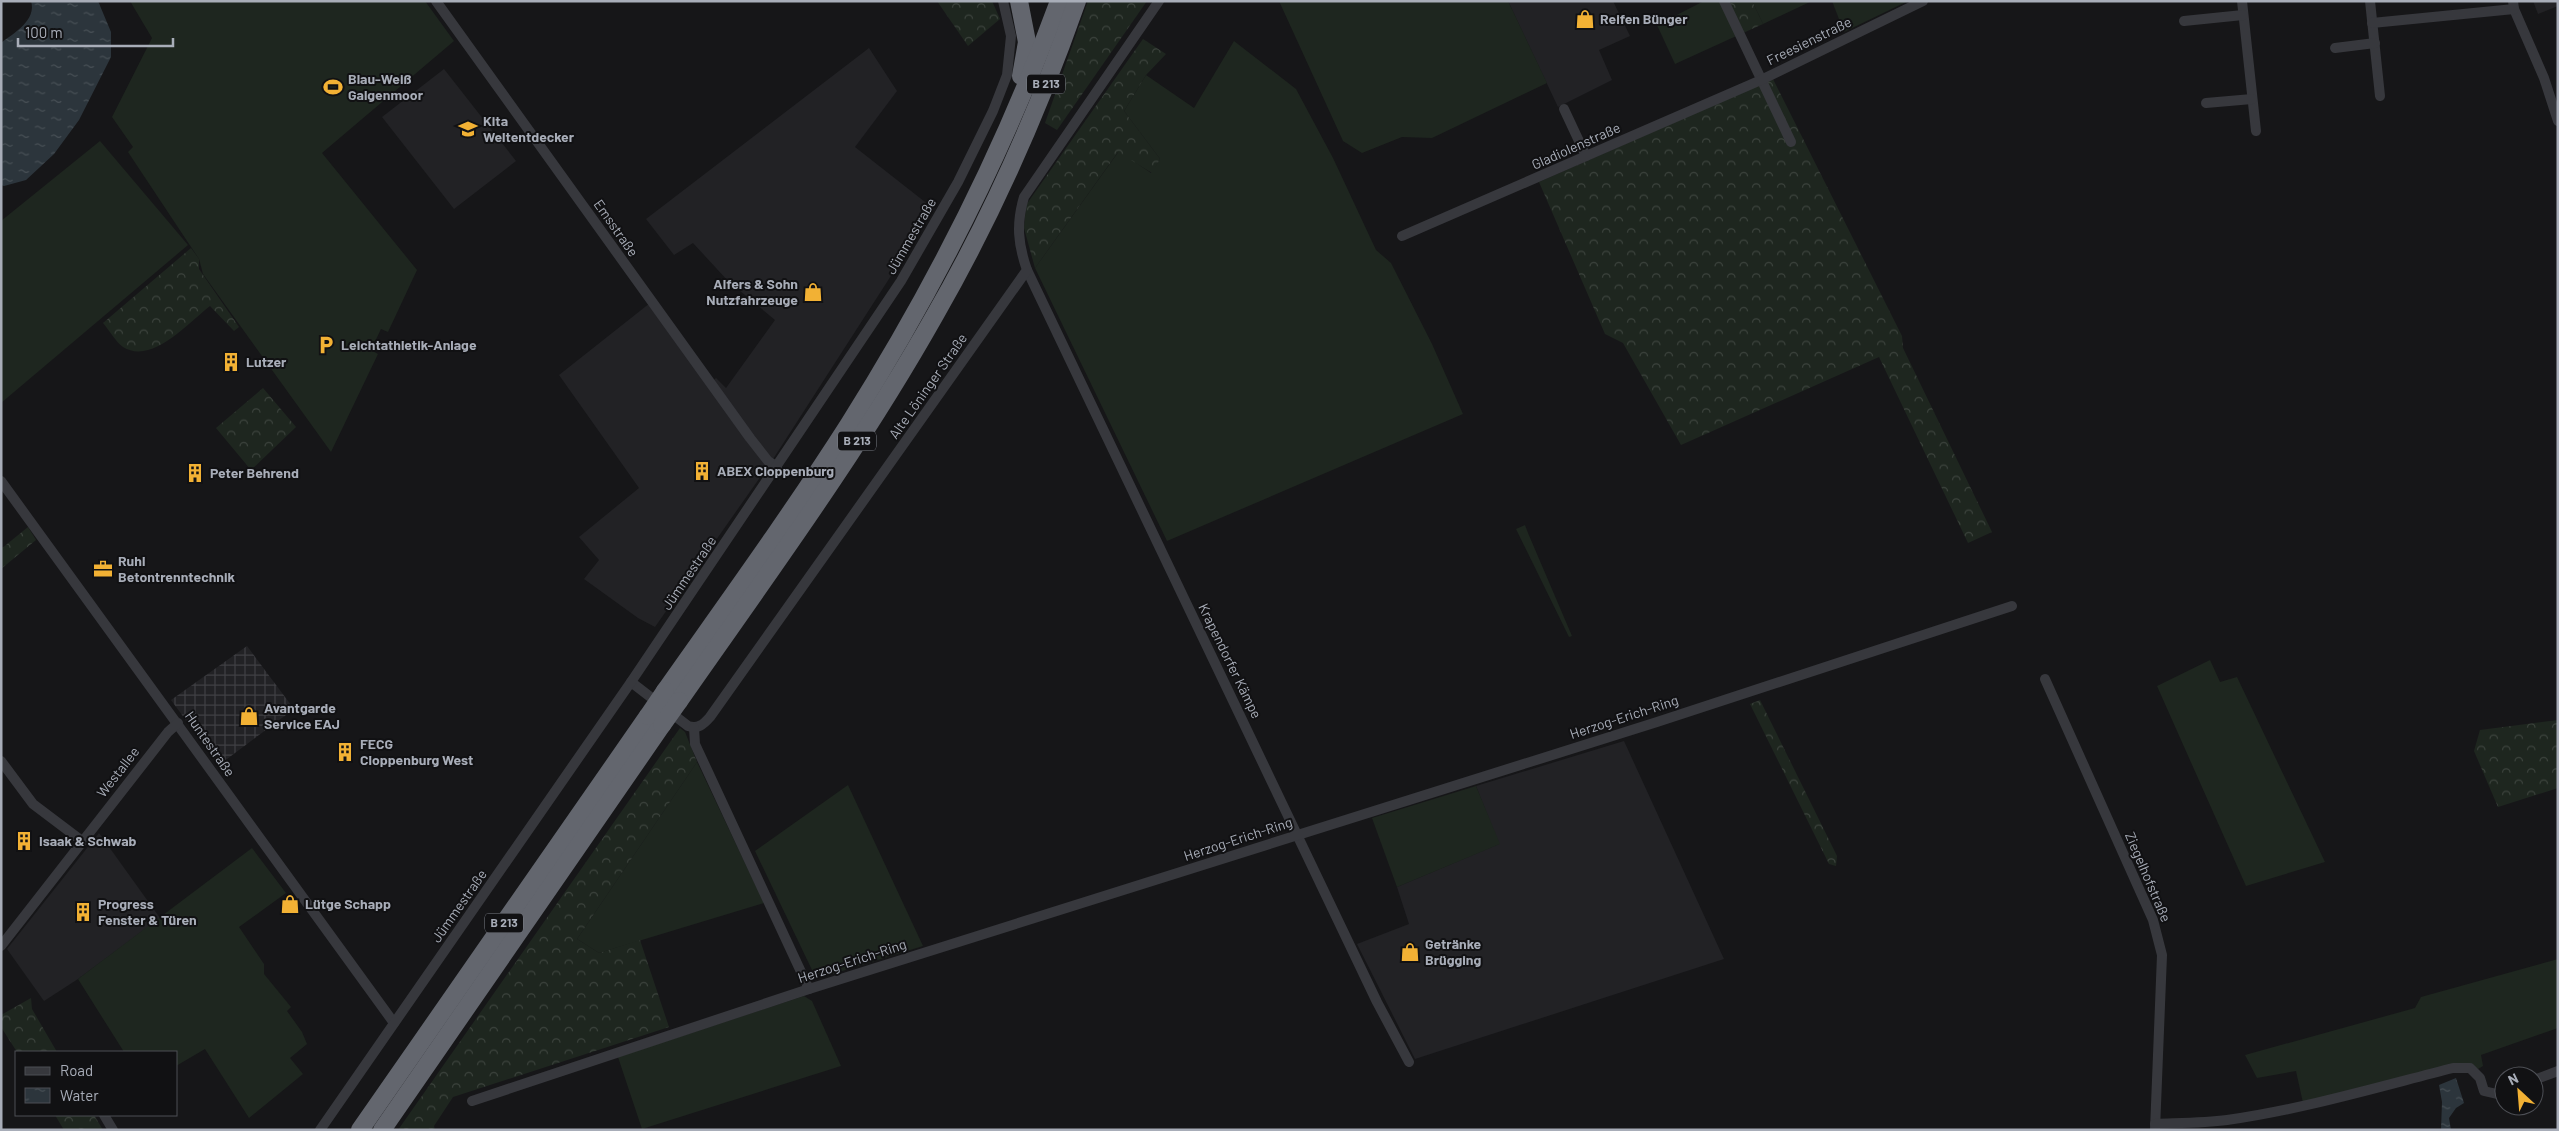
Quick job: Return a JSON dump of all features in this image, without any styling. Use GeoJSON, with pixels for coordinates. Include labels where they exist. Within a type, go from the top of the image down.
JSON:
{"type":"FeatureCollection","features":[{"type":"Feature","properties":{"kind":"highway","name":"B 213"},"geometry":{"type":"LineString","coordinates":[[970,210],[968,197],[1006,116],[1023,71],[1027,42],[1019,1]]}},
{"type":"Feature","properties":{"kind":"highway","name":"B 213"},"geometry":{"type":"LineString","coordinates":[[382,1130],[672,696],[850,423],[899,341],[970,210],[1012,120],[1059,1]]}},
{"type":"Feature","properties":{"kind":"highway","name":"B 213"},"geometry":{"type":"LineString","coordinates":[[672,696],[817,502],[881,406],[935,315],[980,230],[1026,132],[1078,1]]}},
{"type":"Feature","properties":{"kind":"highway","name":"B 213"},"geometry":{"type":"LineString","coordinates":[[360,1130],[655,721]]}},
{"type":"Feature","properties":{"kind":"street","name":"Emsstraße"},"geometry":{"type":"LineString","coordinates":[[436,1],[750,438],[768,461],[777,468]]}},
{"type":"Feature","properties":{"kind":"street","name":"Jümmestraße"},"geometry":{"type":"LineString","coordinates":[[320,1130],[631,682],[777,468],[901,281],[958,182],[993,112],[1007,75],[1011,49],[1010,24],[1003,1]]}},
{"type":"Feature","properties":{"kind":"street"},"geometry":{"type":"LineString","coordinates":[[1027,270],[1017,234],[1018,216],[1024,197],[1159,1]]}},
{"type":"Feature","properties":{"kind":"street"},"geometry":{"type":"LineString","coordinates":[[1724,1],[1791,142]]}},
{"type":"Feature","properties":{"kind":"street","name":"Freesienstraße"},"geometry":{"type":"LineString","coordinates":[[1761,80],[1922,1]]}},
{"type":"Feature","properties":{"kind":"street"},"geometry":{"type":"LineString","coordinates":[[2242,1],[2256,131]]}},
{"type":"Feature","properties":{"kind":"street"},"geometry":{"type":"LineString","coordinates":[[2370,1],[2380,96]]}},
{"type":"Feature","properties":{"kind":"street"},"geometry":{"type":"LineString","coordinates":[[2372,23],[2513,5],[2544,78],[2558,121]]}},
{"type":"Feature","properties":{"kind":"street"},"geometry":{"type":"LineString","coordinates":[[2184,21],[2243,16]]}},
{"type":"Feature","properties":{"kind":"street"},"geometry":{"type":"LineString","coordinates":[[2334,48],[2375,43]]}},
{"type":"Feature","properties":{"kind":"street","name":"Gladiolenstraße"},"geometry":{"type":"LineString","coordinates":[[1402,236],[1761,80]]}},
{"type":"Feature","properties":{"kind":"street"},"geometry":{"type":"LineString","coordinates":[[2206,103],[2252,99]]}},
{"type":"Feature","properties":{"kind":"street"},"geometry":{"type":"LineString","coordinates":[[1564,110],[1586,156]]}},
{"type":"Feature","properties":{"kind":"street","name":"Alte Löninger Straße"},"geometry":{"type":"LineString","coordinates":[[694,728],[702,725],[714,710],[1027,270]]}},
{"type":"Feature","properties":{"kind":"street","name":"Krapendorfer Kämpe"},"geometry":{"type":"LineString","coordinates":[[1027,270],[1377,1002],[1409,1062]]}},
{"type":"Feature","properties":{"kind":"street","name":"Huntestraße"},"geometry":{"type":"LineString","coordinates":[[1,481],[394,1023]]}},
{"type":"Feature","properties":{"kind":"street","name":"Herzog-Erich-Ring"},"geometry":{"type":"LineString","coordinates":[[472,1101],[809,989],[1657,722],[2012,606]]}},
{"type":"Feature","properties":{"kind":"street","name":"Ziegelhofstraße"},"geometry":{"type":"LineString","coordinates":[[2045,679],[2153,920],[2162,955],[2155,1127]]}},
{"type":"Feature","properties":{"kind":"street"},"geometry":{"type":"LineString","coordinates":[[631,682],[688,726],[694,728],[695,744],[809,989]]}},
{"type":"Feature","properties":{"kind":"street","name":"Westallee"},"geometry":{"type":"LineString","coordinates":[[1,946],[168,732],[178,723]]}},
{"type":"Feature","properties":{"kind":"street"},"geometry":{"type":"LineString","coordinates":[[1,761],[33,804],[82,841]]}},
{"type":"Feature","properties":{"kind":"street"},"geometry":{"type":"LineString","coordinates":[[2155,1127],[2272,1113],[2453,1068],[2470,1068],[2480,1078],[2484,1091],[2494,1093]]}},
{"type":"Feature","properties":{"kind":"street"},"geometry":{"type":"LineString","coordinates":[[2544,1076],[2558,1071]]}},
{"type":"Feature","properties":{"kind":"street"},"geometry":{"type":"LineString","coordinates":[[105,1116],[113,1130]]}},
{"type":"Feature","properties":{"kind":"shaded area","name":"Reifen Bünger"},"geometry":{"type":"Polygon","coordinates":[[[1508,1],[1613,1],[1630,36],[1599,50],[1612,80],[1558,107],[1508,1]]]}},
{"type":"Feature","properties":{"kind":"shaded area"},"geometry":{"type":"Polygon","coordinates":[[[2533,1],[2558,1],[2558,6],[2538,14],[2533,1]]]}},
{"type":"Feature","properties":{"kind":"shaded area"},"geometry":{"type":"Polygon","coordinates":[[[869,48],[897,91],[855,147],[934,209],[775,456],[655,627],[638,618],[584,579],[599,560],[579,537],[639,488],[559,375],[650,303],[708,385],[716,378],[726,388],[775,320],[728,281],[693,243],[674,255],[646,219],[869,48]]]}},
{"type":"Feature","properties":{"kind":"shaded area"},"geometry":{"type":"Polygon","coordinates":[[[444,69],[516,161],[454,209],[382,117],[444,69]]]}},
{"type":"Feature","properties":{"kind":"shaded area"},"geometry":{"type":"Polygon","coordinates":[[[247,646],[294,709],[219,765],[171,700],[247,646]]]}},
{"type":"Feature","properties":{"kind":"shaded area"},"geometry":{"type":"Polygon","coordinates":[[[1624,741],[1724,959],[1415,1059],[1357,944],[1409,924],[1397,887],[1499,844],[1476,786],[1624,741]]]}},
{"type":"Feature","properties":{"kind":"shaded area"},"geometry":{"type":"Polygon","coordinates":[[[99,833],[160,918],[78,979],[44,1001],[7,949],[99,833]]]}},
{"type":"Feature","properties":{"kind":"green space"},"geometry":{"type":"Polygon","coordinates":[[[130,1],[425,1],[454,41],[322,153],[417,270],[388,332],[381,329],[371,350],[378,354],[331,452],[203,274],[199,259],[128,152],[133,147],[112,117],[152,38],[130,1]]]}},
{"type":"Feature","properties":{"kind":"green space"},"geometry":{"type":"Polygon","coordinates":[[[937,1],[992,1],[1000,19],[968,46],[937,1]]]}},
{"type":"Feature","properties":{"kind":"green space"},"geometry":{"type":"Polygon","coordinates":[[[1088,1],[1147,1],[1057,130],[1045,123],[1088,1]]]}},
{"type":"Feature","properties":{"kind":"green space"},"geometry":{"type":"Polygon","coordinates":[[[1279,1],[1508,1],[1547,83],[1432,138],[1402,137],[1362,153],[1343,141],[1279,1]]]}},
{"type":"Feature","properties":{"kind":"green space"},"geometry":{"type":"Polygon","coordinates":[[[1704,1],[1729,1],[1743,33],[1675,64],[1657,25],[1704,1]]]}},
{"type":"Feature","properties":{"kind":"green space"},"geometry":{"type":"Polygon","coordinates":[[[1729,1],[1752,1],[1763,24],[1743,33],[1729,1]]]}},
{"type":"Feature","properties":{"kind":"green space"},"geometry":{"type":"Polygon","coordinates":[[[1752,1],[1812,1],[1763,24],[1752,1]]]}},
{"type":"Feature","properties":{"kind":"green space"},"geometry":{"type":"Polygon","coordinates":[[[1832,1],[1908,1],[1844,32],[1832,1]]]}},
{"type":"Feature","properties":{"kind":"green space"},"geometry":{"type":"Polygon","coordinates":[[[1143,39],[1166,54],[1146,75],[1124,111],[1160,159],[1152,173],[1118,152],[1035,268],[1024,228],[1026,205],[1143,39]]]}},
{"type":"Feature","properties":{"kind":"green space"},"geometry":{"type":"Polygon","coordinates":[[[1234,41],[1296,89],[1333,158],[1376,250],[1391,263],[1432,344],[1463,414],[1167,541],[1035,268],[1119,151],[1151,173],[1160,159],[1124,111],[1146,75],[1194,108],[1234,41]]]}},
{"type":"Feature","properties":{"kind":"green space"},"geometry":{"type":"Polygon","coordinates":[[[1773,79],[1902,336],[1903,348],[1992,532],[1968,543],[1879,357],[1681,445],[1623,343],[1605,334],[1539,182],[1773,79]]]}},
{"type":"Feature","properties":{"kind":"green space"},"geometry":{"type":"Polygon","coordinates":[[[100,141],[188,245],[1,403],[1,221],[100,141]]]}},
{"type":"Feature","properties":{"kind":"green space"},"geometry":{"type":"Polygon","coordinates":[[[191,248],[199,259],[199,269],[239,327],[234,331],[210,306],[169,340],[157,346],[146,351],[134,351],[123,347],[103,323],[191,248]]]}},
{"type":"Feature","properties":{"kind":"green space"},"geometry":{"type":"Polygon","coordinates":[[[263,388],[296,427],[251,470],[216,428],[263,388]]]}},
{"type":"Feature","properties":{"kind":"green space"},"geometry":{"type":"Polygon","coordinates":[[[1525,525],[1572,636],[1569,637],[1516,529],[1525,525]]]}},
{"type":"Feature","properties":{"kind":"green space"},"geometry":{"type":"Polygon","coordinates":[[[28,527],[36,540],[1,569],[1,549],[28,527]]]}},
{"type":"Feature","properties":{"kind":"green space"},"geometry":{"type":"Polygon","coordinates":[[[2210,660],[2220,682],[2237,677],[2325,862],[2246,886],[2157,686],[2210,660]]]}},
{"type":"Feature","properties":{"kind":"green space"},"geometry":{"type":"Polygon","coordinates":[[[1760,700],[1837,856],[1836,866],[1829,864],[1750,704],[1760,700]]]}},
{"type":"Feature","properties":{"kind":"green space"},"geometry":{"type":"Polygon","coordinates":[[[2558,720],[2558,788],[2498,807],[2474,751],[2480,730],[2558,720]]]}},
{"type":"Feature","properties":{"kind":"green space"},"geometry":{"type":"Polygon","coordinates":[[[680,728],[685,732],[697,762],[577,939],[599,953],[640,940],[669,1027],[453,1097],[434,1126],[435,1130],[398,1130],[680,728]]]}},
{"type":"Feature","properties":{"kind":"green space"},"geometry":{"type":"Polygon","coordinates":[[[697,762],[764,903],[599,953],[577,939],[697,762]]]}},
{"type":"Feature","properties":{"kind":"green space"},"geometry":{"type":"Polygon","coordinates":[[[848,785],[923,946],[823,977],[812,970],[755,851],[848,785]]]}},
{"type":"Feature","properties":{"kind":"green space"},"geometry":{"type":"Polygon","coordinates":[[[1476,786],[1500,844],[1397,887],[1372,818],[1476,786]]]}},
{"type":"Feature","properties":{"kind":"green space"},"geometry":{"type":"Polygon","coordinates":[[[252,848],[286,893],[239,927],[264,964],[264,974],[291,1007],[287,1011],[302,1032],[307,1044],[290,1058],[303,1074],[249,1118],[205,1049],[178,1065],[178,1051],[123,1051],[78,979],[252,848]]]}},
{"type":"Feature","properties":{"kind":"green space"},"geometry":{"type":"Polygon","coordinates":[[[2558,959],[2558,1028],[2481,1055],[2483,1066],[2478,1069],[2464,1063],[2303,1103],[2296,1071],[2257,1078],[2245,1055],[2415,1008],[2421,997],[2558,959]]]}},
{"type":"Feature","properties":{"kind":"green space"},"geometry":{"type":"Polygon","coordinates":[[[804,996],[812,1001],[841,1066],[642,1129],[618,1057],[804,996]]]}},
{"type":"Feature","properties":{"kind":"green space"},"geometry":{"type":"Polygon","coordinates":[[[31,998],[32,1009],[56,1051],[16,1051],[1,1027],[1,1015],[31,998]]]}},
{"type":"Feature","properties":{"kind":"green space"},"geometry":{"type":"Polygon","coordinates":[[[56,1116],[95,1116],[103,1130],[64,1130],[56,1116]]]}},
{"type":"Feature","properties":{"kind":"water"},"geometry":{"type":"Polygon","coordinates":[[[31,1],[98,1],[111,32],[111,57],[79,120],[54,154],[26,180],[4,186],[1,185],[1,43],[28,20],[32,8],[31,1]]]}},
{"type":"Feature","properties":{"kind":"water"},"geometry":{"type":"Polygon","coordinates":[[[2456,1078],[2464,1103],[2456,1108],[2449,1118],[2451,1130],[2441,1130],[2442,1102],[2439,1085],[2456,1078]]]}},
{"type":"Feature","properties":{"kind":"place","name":"Reifen Bünger"},"geometry":{"type":"Point","coordinates":[1585,19]}},
{"type":"Feature","properties":{"kind":"place","name":"Blau-Weiß Galgenmoor"},"geometry":{"type":"Point","coordinates":[333,87]}},
{"type":"Feature","properties":{"kind":"place","name":"Kita Weltentdecker"},"geometry":{"type":"Point","coordinates":[468,129]}},
{"type":"Feature","properties":{"kind":"place","name":"Alfers & Sohn Nutzfahrzeuge"},"geometry":{"type":"Point","coordinates":[813,292]}},
{"type":"Feature","properties":{"kind":"place","name":"Leichtathletik-Anlage"},"geometry":{"type":"Point","coordinates":[326,345]}},
{"type":"Feature","properties":{"kind":"place","name":"Lutzer"},"geometry":{"type":"Point","coordinates":[231,362]}},
{"type":"Feature","properties":{"kind":"place","name":"ABEX Cloppenburg"},"geometry":{"type":"Point","coordinates":[702,471]}},
{"type":"Feature","properties":{"kind":"place","name":"Peter Behrend"},"geometry":{"type":"Point","coordinates":[195,473]}},
{"type":"Feature","properties":{"kind":"place","name":"Ruhl Betontrenntechnik"},"geometry":{"type":"Point","coordinates":[103,569]}},
{"type":"Feature","properties":{"kind":"place","name":"Avantgarde Service EAJ"},"geometry":{"type":"Point","coordinates":[249,716]}},
{"type":"Feature","properties":{"kind":"place","name":"FECG Cloppenburg West"},"geometry":{"type":"Point","coordinates":[345,752]}},
{"type":"Feature","properties":{"kind":"place","name":"Isaak & Schwab"},"geometry":{"type":"Point","coordinates":[24,841]}},
{"type":"Feature","properties":{"kind":"place","name":"Lütge Schapp"},"geometry":{"type":"Point","coordinates":[290,904]}},
{"type":"Feature","properties":{"kind":"place","name":"Progress Fenster & Türen"},"geometry":{"type":"Point","coordinates":[83,912]}},
{"type":"Feature","properties":{"kind":"place","name":"Getränke Brügging"},"geometry":{"type":"Point","coordinates":[1410,952]}}]}
